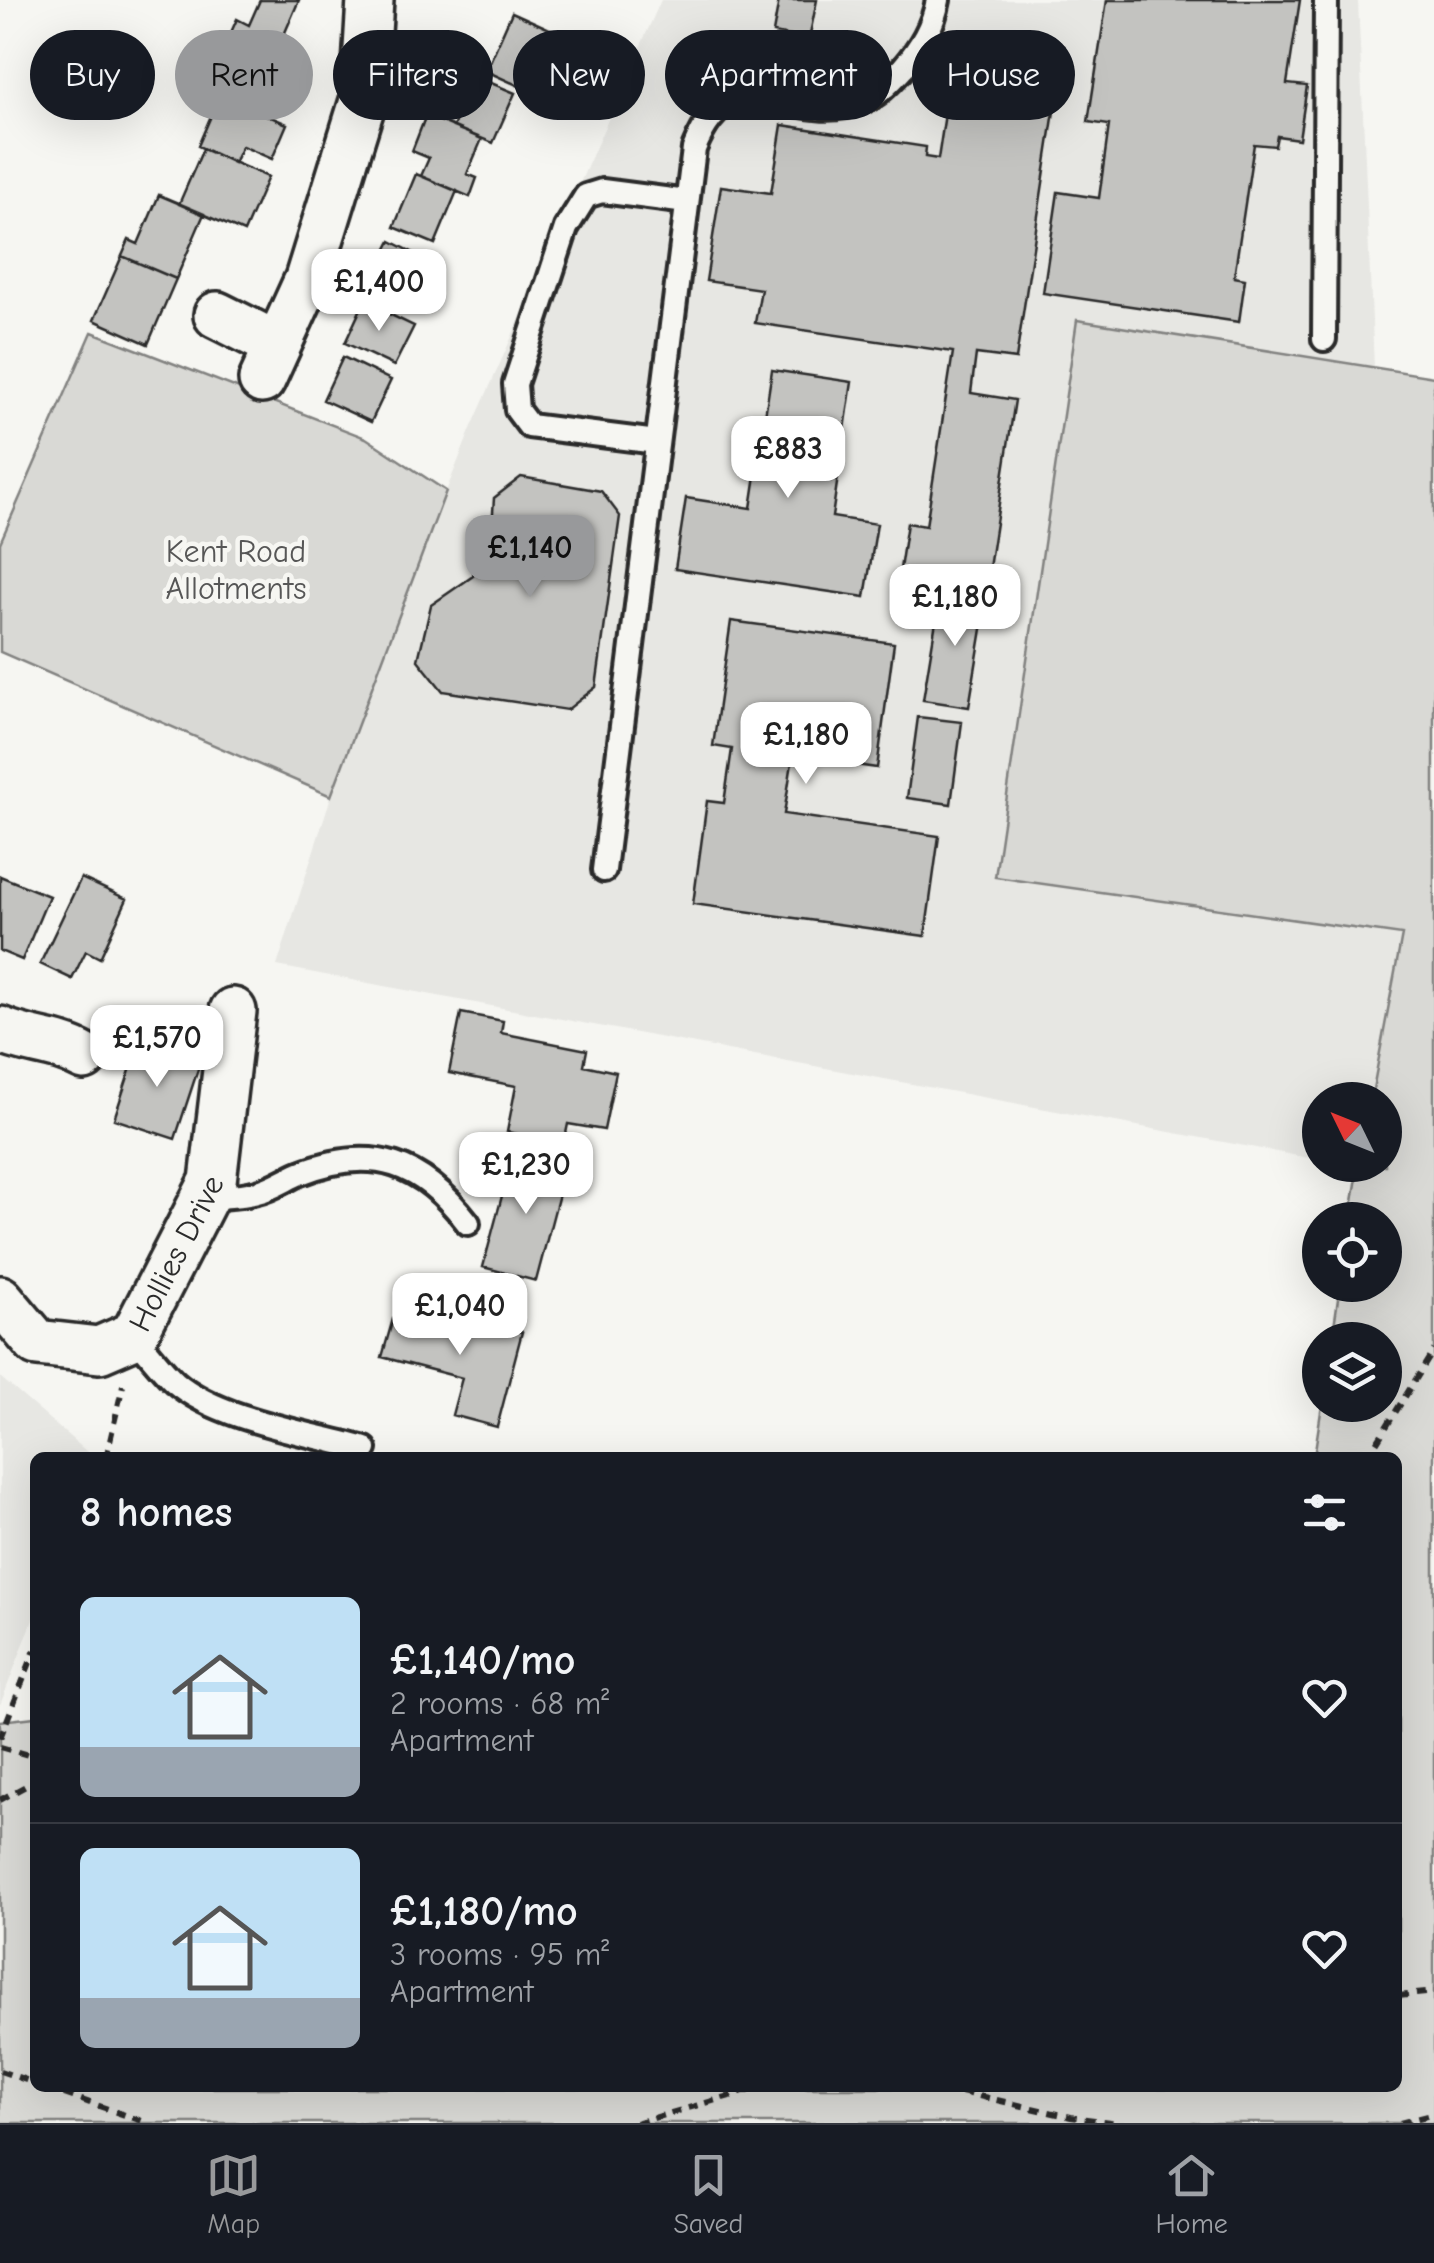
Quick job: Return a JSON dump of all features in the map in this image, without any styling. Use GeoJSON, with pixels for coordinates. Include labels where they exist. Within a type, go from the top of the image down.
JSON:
{"type":"FeatureCollection","features":[{"type":"Feature","properties":{"kind":"street"},"geometry":{"type":"LineString","coordinates":[[217,315],[270,362],[308,279],[364,98],[370,0]]}},
{"type":"Feature","properties":{"kind":"street","name":"Hollies Drive"},"geometry":{"type":"LineString","coordinates":[[0,1299],[37,1343],[99,1350],[134,1335],[213,1181],[233,1011]]}},
{"type":"Feature","properties":{"kind":"street"},"geometry":{"type":"LineString","coordinates":[[0,1030],[20,1040],[48,1041],[84,1056]]}},
{"type":"Feature","properties":{"kind":"lane"},"geometry":{"type":"LineString","coordinates":[[604,870],[694,149],[710,115],[743,96],[825,107],[862,102],[884,89],[922,44],[934,22],[938,0]]}},
{"type":"Feature","properties":{"kind":"lane"},"geometry":{"type":"LineString","coordinates":[[1324,339],[1326,0]]}},
{"type":"Feature","properties":{"kind":"lane"},"geometry":{"type":"LineString","coordinates":[[658,442],[530,426],[518,410],[515,384],[566,228],[586,196],[602,192],[687,202]]}},
{"type":"Feature","properties":{"kind":"lane"},"geometry":{"type":"LineString","coordinates":[[204,1198],[258,1192],[303,1172],[357,1160],[404,1165],[442,1188],[468,1223]]}},
{"type":"Feature","properties":{"kind":"lane"},"geometry":{"type":"LineString","coordinates":[[134,1335],[175,1381],[194,1395],[225,1409],[365,1449]]}},
{"type":"Feature","properties":{"kind":"path"},"geometry":{"type":"LineString","coordinates":[[107,1452],[134,1335]]}},
{"type":"Feature","properties":{"kind":"path"},"geometry":{"type":"LineString","coordinates":[[1370,1452],[1434,1350]]}},
{"type":"Feature","properties":{"kind":"path"},"geometry":{"type":"LineString","coordinates":[[0,1738],[30,1663]]}},
{"type":"Feature","properties":{"kind":"path"},"geometry":{"type":"LineString","coordinates":[[0,1747],[30,1756]]}},
{"type":"Feature","properties":{"kind":"path"},"geometry":{"type":"LineString","coordinates":[[0,1800],[30,1783]]}},
{"type":"Feature","properties":{"kind":"path"},"geometry":{"type":"LineString","coordinates":[[1402,1996],[1434,1992]]}},
{"type":"Feature","properties":{"kind":"path"},"geometry":{"type":"LineString","coordinates":[[0,2071],[30,2081]]}},
{"type":"Feature","properties":{"kind":"path"},"geometry":{"type":"LineString","coordinates":[[59,2092],[148,2123]]}},
{"type":"Feature","properties":{"kind":"path"},"geometry":{"type":"LineString","coordinates":[[636,2123],[744,2092]]}},
{"type":"Feature","properties":{"kind":"path"},"geometry":{"type":"LineString","coordinates":[[962,2092],[1071,2117],[1118,2123]]}},
{"type":"Feature","properties":{"kind":"path"},"geometry":{"type":"LineString","coordinates":[[1400,2123],[1434,2114]]}},
{"type":"Feature","properties":{"kind":"shaded area"},"geometry":{"type":"Polygon","coordinates":[[[661,0],[1358,0],[1374,367],[1434,377],[1434,770],[1374,1082],[1302,1082],[1302,1157],[277,966],[356,718],[470,431],[608,120],[645,120],[645,36],[661,0]]]}},
{"type":"Feature","properties":{"kind":"shaded area"},"geometry":{"type":"Polygon","coordinates":[[[0,1377],[87,1452],[30,1452],[30,1628],[0,1705],[0,1377]]]}},
{"type":"Feature","properties":{"kind":"green space"},"geometry":{"type":"Polygon","coordinates":[[[1077,320],[1434,377],[1434,2123],[0,2123],[0,1721],[30,1718],[30,2092],[1402,2092],[1402,1452],[1315,1452],[1319,1422],[1402,1422],[1402,1322],[1335,1322],[1338,1302],[1402,1302],[1402,1202],[1353,1202],[1356,1182],[1402,1182],[1402,1082],[1374,1082],[1402,935],[995,877],[1077,320]]]}},
{"type":"Feature","properties":{"kind":"green space","name":"Kent Road Allotments"},"geometry":{"type":"Polygon","coordinates":[[[92,332],[366,438],[446,491],[331,796],[0,652],[0,543],[92,332]]]}},
{"type":"Feature","properties":{"kind":"building"},"geometry":{"type":"Polygon","coordinates":[[[260,0],[299,0],[286,30],[232,30],[237,19],[249,25],[260,0]]]}},
{"type":"Feature","properties":{"kind":"building"},"geometry":{"type":"Polygon","coordinates":[[[779,0],[817,0],[811,30],[774,30],[779,0]]]}},
{"type":"Feature","properties":{"kind":"building"},"geometry":{"type":"Polygon","coordinates":[[[1107,0],[1300,0],[1287,84],[1307,86],[1299,139],[1277,136],[1275,146],[1254,144],[1234,277],[1245,279],[1239,322],[1043,293],[1058,192],[1099,198],[1109,125],[1088,122],[1107,0]]]}},
{"type":"Feature","properties":{"kind":"building"},"geometry":{"type":"Polygon","coordinates":[[[512,12],[552,30],[513,30],[513,83],[493,74],[493,55],[512,12]]]}},
{"type":"Feature","properties":{"kind":"building"},"geometry":{"type":"Polygon","coordinates":[[[493,84],[513,92],[493,143],[453,127],[456,120],[493,120],[493,84]]]}},
{"type":"Feature","properties":{"kind":"building"},"geometry":{"type":"Polygon","coordinates":[[[209,120],[278,120],[287,124],[272,159],[242,146],[234,163],[198,146],[209,120]]]}},
{"type":"Feature","properties":{"kind":"building"},"geometry":{"type":"Polygon","coordinates":[[[424,120],[438,120],[482,139],[467,174],[477,178],[470,197],[421,176],[429,158],[412,151],[424,120]]]}},
{"type":"Feature","properties":{"kind":"building"},"geometry":{"type":"Polygon","coordinates":[[[944,120],[1053,120],[1016,359],[976,354],[971,393],[1015,400],[987,581],[900,569],[907,523],[926,526],[953,352],[755,323],[761,289],[706,281],[721,186],[771,193],[782,125],[926,147],[925,157],[938,159],[944,120]]]}},
{"type":"Feature","properties":{"kind":"building"},"geometry":{"type":"Polygon","coordinates":[[[203,149],[268,177],[244,232],[179,204],[203,149]]]}},
{"type":"Feature","properties":{"kind":"building"},"geometry":{"type":"Polygon","coordinates":[[[416,174],[457,191],[435,244],[394,227],[416,174]]]}},
{"type":"Feature","properties":{"kind":"building"},"geometry":{"type":"Polygon","coordinates":[[[159,195],[204,214],[176,279],[122,256],[129,240],[138,244],[159,195]]]}},
{"type":"Feature","properties":{"kind":"building"},"geometry":{"type":"Polygon","coordinates":[[[391,241],[439,266],[425,294],[414,288],[403,308],[366,290],[391,241]]]}},
{"type":"Feature","properties":{"kind":"building"},"geometry":{"type":"Polygon","coordinates":[[[122,256],[176,279],[148,344],[94,320],[122,256]]]}},
{"type":"Feature","properties":{"kind":"building"},"geometry":{"type":"Polygon","coordinates":[[[364,302],[414,326],[394,366],[345,343],[364,302]]]}},
{"type":"Feature","properties":{"kind":"building"},"geometry":{"type":"Polygon","coordinates":[[[343,357],[391,380],[371,422],[323,400],[343,357]]]}},
{"type":"Feature","properties":{"kind":"building"},"geometry":{"type":"Polygon","coordinates":[[[772,370],[852,382],[832,517],[877,524],[865,597],[675,569],[686,498],[751,508],[772,370]]]}},
{"type":"Feature","properties":{"kind":"building"},"geometry":{"type":"Polygon","coordinates":[[[521,477],[601,491],[620,516],[596,687],[567,710],[443,691],[418,660],[431,605],[473,576],[479,534],[492,527],[494,498],[521,477]]]}},
{"type":"Feature","properties":{"kind":"building"},"geometry":{"type":"Polygon","coordinates":[[[941,591],[987,599],[969,707],[923,700],[941,591]]]}},
{"type":"Feature","properties":{"kind":"building"},"geometry":{"type":"Polygon","coordinates":[[[731,621],[894,643],[877,768],[793,756],[784,814],[939,836],[925,936],[693,904],[707,801],[724,803],[732,749],[713,746],[731,621]]]}},
{"type":"Feature","properties":{"kind":"building"},"geometry":{"type":"Polygon","coordinates":[[[918,717],[962,722],[951,804],[907,798],[918,717]]]}},
{"type":"Feature","properties":{"kind":"building"},"geometry":{"type":"Polygon","coordinates":[[[0,876],[49,896],[22,960],[0,951],[0,876]]]}},
{"type":"Feature","properties":{"kind":"building"},"geometry":{"type":"Polygon","coordinates":[[[81,878],[127,899],[100,958],[86,951],[72,979],[40,964],[81,878]]]}},
{"type":"Feature","properties":{"kind":"building"},"geometry":{"type":"Polygon","coordinates":[[[461,1013],[503,1021],[501,1033],[587,1050],[584,1065],[616,1072],[604,1130],[568,1124],[564,1143],[507,1132],[516,1086],[449,1073],[461,1013]]]}},
{"type":"Feature","properties":{"kind":"building"},"geometry":{"type":"Polygon","coordinates":[[[140,1040],[201,1060],[175,1139],[114,1119],[140,1040]]]}},
{"type":"Feature","properties":{"kind":"building"},"geometry":{"type":"Polygon","coordinates":[[[533,1151],[568,1160],[536,1281],[483,1267],[510,1166],[527,1170],[533,1151]]]}},
{"type":"Feature","properties":{"kind":"building"},"geometry":{"type":"Polygon","coordinates":[[[425,1306],[522,1332],[497,1427],[452,1415],[462,1378],[382,1357],[393,1319],[420,1325],[425,1306]]]}}]}
